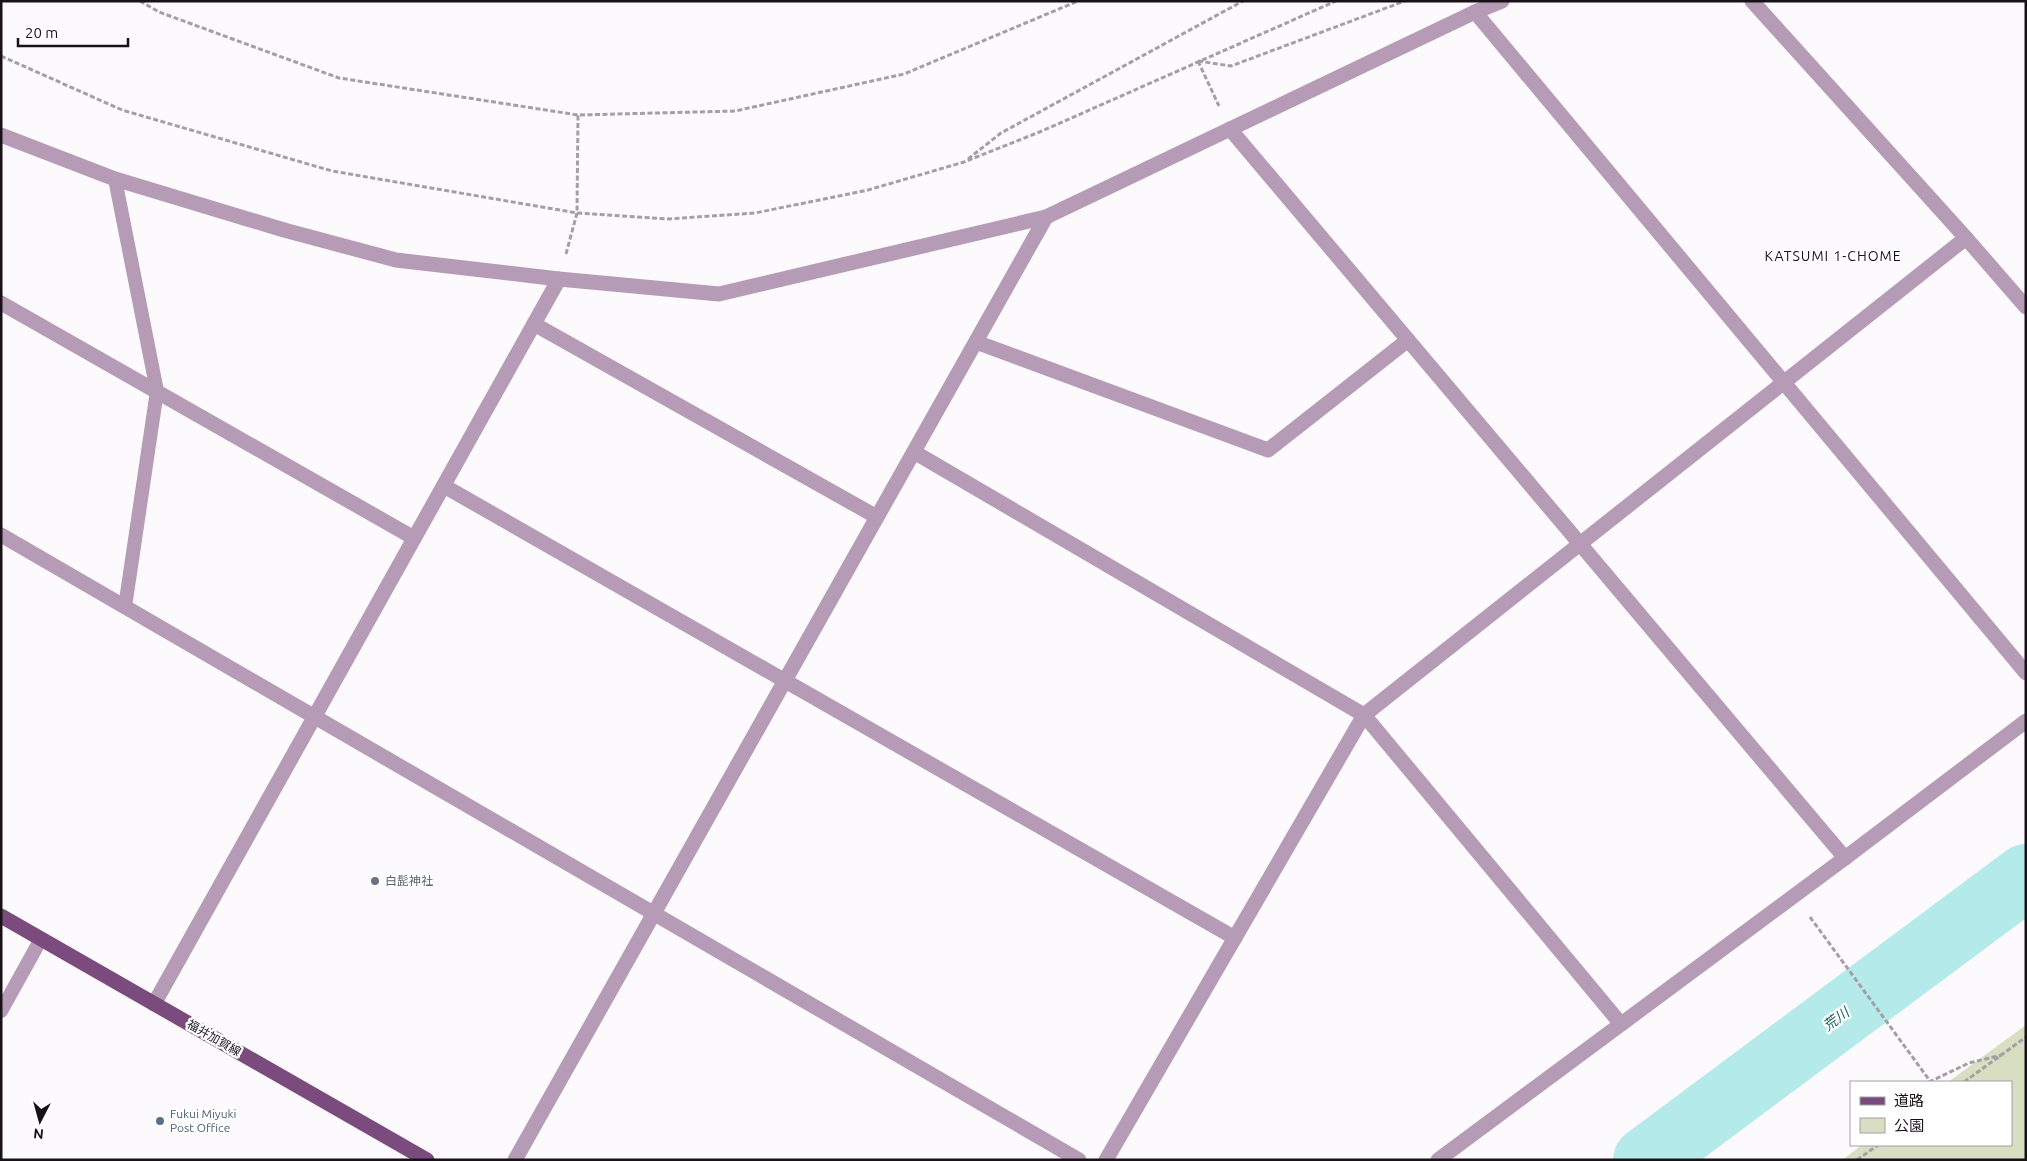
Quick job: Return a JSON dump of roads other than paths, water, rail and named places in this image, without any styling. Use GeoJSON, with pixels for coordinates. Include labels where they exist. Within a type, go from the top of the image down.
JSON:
{"type":"FeatureCollection","features":[{"type":"Feature","properties":{"kind":"main road","name":"福井加賀線"},"geometry":{"type":"LineString","coordinates":[[1,916],[427,1160]]}},
{"type":"Feature","properties":{"kind":"street"},"geometry":{"type":"LineString","coordinates":[[1,135],[115,179],[284,230],[396,260],[559,279],[720,294],[1046,217],[1475,12],[1502,1]]}},
{"type":"Feature","properties":{"kind":"street"},"geometry":{"type":"LineString","coordinates":[[1752,1],[2026,307]]}},
{"type":"Feature","properties":{"kind":"street"},"geometry":{"type":"LineString","coordinates":[[1475,12],[2026,673]]}},
{"type":"Feature","properties":{"kind":"street"},"geometry":{"type":"LineString","coordinates":[[1230,129],[1845,858]]}},
{"type":"Feature","properties":{"kind":"street"},"geometry":{"type":"LineString","coordinates":[[514,1160],[1046,217]]}},
{"type":"Feature","properties":{"kind":"street"},"geometry":{"type":"LineString","coordinates":[[1106,1160],[1364,715],[1966,238]]}},
{"type":"Feature","properties":{"kind":"street"},"geometry":{"type":"LineString","coordinates":[[154,1004],[559,279]]}},
{"type":"Feature","properties":{"kind":"street"},"geometry":{"type":"LineString","coordinates":[[1,303],[414,538]]}},
{"type":"Feature","properties":{"kind":"street"},"geometry":{"type":"LineString","coordinates":[[534,324],[877,517]]}},
{"type":"Feature","properties":{"kind":"street"},"geometry":{"type":"LineString","coordinates":[[976,342],[1268,450],[1408,340]]}},
{"type":"Feature","properties":{"kind":"street"},"geometry":{"type":"LineString","coordinates":[[914,452],[1364,715],[1621,1024]]}},
{"type":"Feature","properties":{"kind":"street"},"geometry":{"type":"LineString","coordinates":[[444,486],[1234,938]]}},
{"type":"Feature","properties":{"kind":"street"},"geometry":{"type":"LineString","coordinates":[[1,535],[1079,1160]]}},
{"type":"Feature","properties":{"kind":"street"},"geometry":{"type":"LineString","coordinates":[[1438,1160],[2026,721]]}},
{"type":"Feature","properties":{"kind":"lane"},"geometry":{"type":"LineString","coordinates":[[115,179],[157,391],[125,607]]}},
{"type":"Feature","properties":{"kind":"lane"},"geometry":{"type":"LineString","coordinates":[[1,1011],[40,939]]}},
{"type":"Feature","properties":{"kind":"waterway","name":"荒川"},"geometry":{"type":"LineString","coordinates":[[1646,1160],[2026,877]]}},
{"type":"Feature","properties":{"kind":"place","name":"白髭神社"},"geometry":{"type":"Point","coordinates":[375,881]}},
{"type":"Feature","properties":{"kind":"place","name":"Fukui Miyuki Post Office"},"geometry":{"type":"Point","coordinates":[160,1121]}},
{"type":"Feature","properties":{"kind":"district","name":"KATSUMI 1-CHOME"},"geometry":{"type":"Point","coordinates":[1833,256]}}]}
